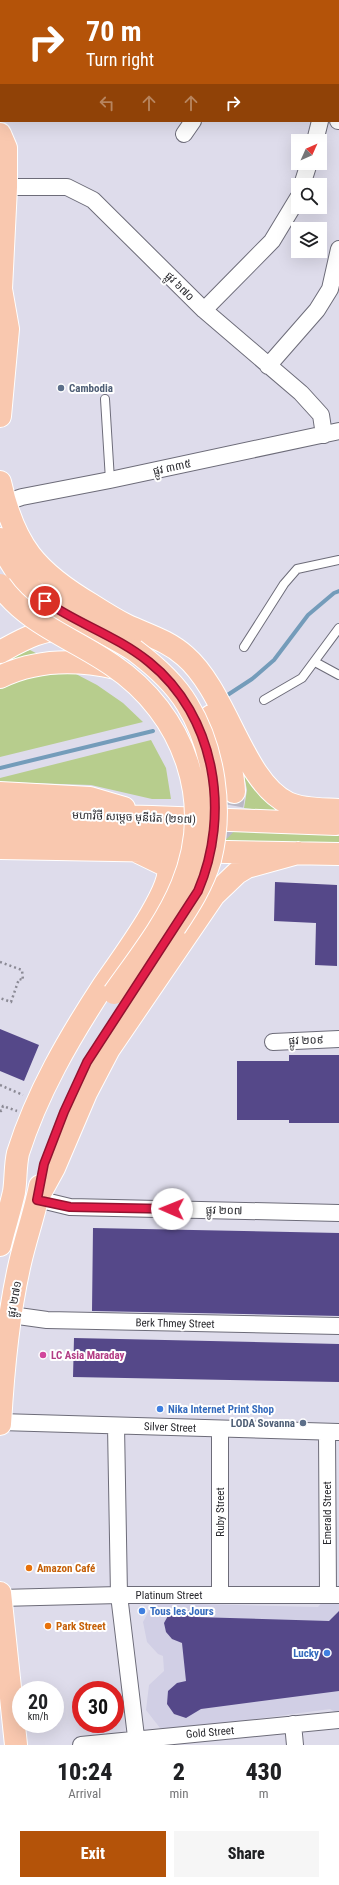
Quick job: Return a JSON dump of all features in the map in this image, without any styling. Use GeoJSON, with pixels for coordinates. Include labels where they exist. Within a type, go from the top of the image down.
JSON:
{"type":"FeatureCollection","features":[{"type":"Feature","properties":{"kind":"main road"},"geometry":{"type":"LineString","coordinates":[[0,134],[6,148],[3,182],[0,290],[8,329],[0,416]]}},
{"type":"Feature","properties":{"kind":"main road"},"geometry":{"type":"LineString","coordinates":[[0,482],[4,503],[17,536],[30,557],[46,575],[126,639],[168,679],[186,703],[195,717],[212,769],[216,816],[210,859],[198,891],[185,913],[72,1061],[14,1193]]}},
{"type":"Feature","properties":{"kind":"main road"},"geometry":{"type":"LineString","coordinates":[[0,539],[13,568],[37,595],[68,616],[160,651],[183,674],[199,694],[219,732],[234,780],[234,792]]}},
{"type":"Feature","properties":{"kind":"main road"},"geometry":{"type":"LineString","coordinates":[[0,585],[15,603],[34,618],[118,669],[152,700],[170,723],[180,741],[190,774],[196,813],[191,857],[182,886],[120,997],[87,1062],[64,1112],[44,1164],[37,1200]]}},
{"type":"Feature","properties":{"kind":"main road"},"geometry":{"type":"LineString","coordinates":[[0,652],[43,631],[58,629],[75,630],[126,639],[166,642],[186,656],[198,669],[219,702],[256,773],[278,797],[289,804],[309,808],[339,810]]}},
{"type":"Feature","properties":{"kind":"main road"},"geometry":{"type":"LineString","coordinates":[[0,677],[25,667],[57,661],[92,663],[118,669]]}},
{"type":"Feature","properties":{"kind":"main road"},"geometry":{"type":"LineString","coordinates":[[0,793],[90,798],[152,817]]}},
{"type":"Feature","properties":{"kind":"main road","name":"មហាវិថី សម្តេច មុនីរ៉េត (២១៧)"},"geometry":{"type":"LineString","coordinates":[[0,814],[152,817],[339,824]]}},
{"type":"Feature","properties":{"kind":"main road"},"geometry":{"type":"LineString","coordinates":[[0,832],[178,836]]}},
{"type":"Feature","properties":{"kind":"main road"},"geometry":{"type":"LineString","coordinates":[[0,848],[339,854]]}},
{"type":"Feature","properties":{"kind":"main road"},"geometry":{"type":"LineString","coordinates":[[0,858],[51,848]]}},
{"type":"Feature","properties":{"kind":"main road"},"geometry":{"type":"LineString","coordinates":[[0,1245],[14,1193],[18,1154],[37,1107],[66,1045],[147,919],[166,886],[170,872],[167,866],[136,851]]}},
{"type":"Feature","properties":{"kind":"main road"},"geometry":{"type":"LineString","coordinates":[[37,1200],[54,1168],[86,1093],[109,1049],[214,895],[237,873],[247,867],[298,854]]}},
{"type":"Feature","properties":{"kind":"main road","name":"ផ្លូវ ២៧១"},"geometry":{"type":"LineString","coordinates":[[0,1423],[3,1370],[11,1316],[20,1264],[37,1200]]}},
{"type":"Feature","properties":{"kind":"main road"},"geometry":{"type":"LineString","coordinates":[[0,1593],[16,1745]]}},
{"type":"Feature","properties":{"kind":"street"},"geometry":{"type":"LineString","coordinates":[[317,134],[320,122]]}},
{"type":"Feature","properties":{"kind":"street","name":"ផ្លូវ ៦៧០"},"geometry":{"type":"LineString","coordinates":[[3,182],[67,187],[93,200],[204,310],[301,393],[321,415],[332,433]]}},
{"type":"Feature","properties":{"kind":"street"},"geometry":{"type":"LineString","coordinates":[[204,310],[272,241],[291,211]]}},
{"type":"Feature","properties":{"kind":"street"},"geometry":{"type":"LineString","coordinates":[[268,366],[317,310],[330,289],[339,249]]}},
{"type":"Feature","properties":{"kind":"street","name":"ផ្លូវ ៣៣៥"},"geometry":{"type":"LineString","coordinates":[[4,503],[22,497],[332,433]]}},
{"type":"Feature","properties":{"kind":"street","name":"ផ្លូវ ២០៩"},"geometry":{"type":"LineString","coordinates":[[273,1042],[339,1039]]}},
{"type":"Feature","properties":{"kind":"street","name":"ផ្លូវ ២០៧"},"geometry":{"type":"LineString","coordinates":[[37,1200],[70,1207],[339,1213]]}},
{"type":"Feature","properties":{"kind":"street","name":"Berk Thmey Street"},"geometry":{"type":"LineString","coordinates":[[11,1316],[47,1320],[339,1326]]}},
{"type":"Feature","properties":{"kind":"street","name":"Silver Street"},"geometry":{"type":"LineString","coordinates":[[0,1423],[333,1432]]}},
{"type":"Feature","properties":{"kind":"street"},"geometry":{"type":"LineString","coordinates":[[116,1426],[119,1595],[136,1742]]}},
{"type":"Feature","properties":{"kind":"street","name":"Ruby Street"},"geometry":{"type":"LineString","coordinates":[[220,1429],[220,1595]]}},
{"type":"Feature","properties":{"kind":"street","name":"Emerald Street"},"geometry":{"type":"LineString","coordinates":[[333,1432],[333,1595]]}},
{"type":"Feature","properties":{"kind":"street","name":"Platinum Street"},"geometry":{"type":"LineString","coordinates":[[0,1598],[119,1595],[333,1595]]}},
{"type":"Feature","properties":{"kind":"street","name":"Gold Street"},"geometry":{"type":"LineString","coordinates":[[81,1745],[136,1742],[339,1720]]}},
{"type":"Feature","properties":{"kind":"street"},"geometry":{"type":"LineString","coordinates":[[293,1724],[295,1745]]}},
{"type":"Feature","properties":{"kind":"lane"},"geometry":{"type":"LineString","coordinates":[[105,399],[110,480]]}},
{"type":"Feature","properties":{"kind":"lane"},"geometry":{"type":"LineString","coordinates":[[244,647],[284,584],[297,570],[339,560]]}},
{"type":"Feature","properties":{"kind":"lane"},"geometry":{"type":"LineString","coordinates":[[264,700],[302,678],[339,628]]}},
{"type":"Feature","properties":{"kind":"lane"},"geometry":{"type":"LineString","coordinates":[[315,662],[339,675]]}},
{"type":"Feature","properties":{"kind":"path"},"geometry":{"type":"LineString","coordinates":[[0,962],[22,970],[23,980],[19,978],[11,1002],[0,998]]}},
{"type":"Feature","properties":{"kind":"path"},"geometry":{"type":"LineString","coordinates":[[0,1085],[25,1096],[22,1101],[37,1107]]}},
{"type":"Feature","properties":{"kind":"shaded area"},"geometry":{"type":"Polygon","coordinates":[[[169,1595],[190,1597],[197,1604],[318,1607],[323,1601],[339,1600],[339,1714],[330,1709],[203,1726],[182,1736],[160,1728],[146,1710],[149,1685],[164,1671],[163,1656],[158,1654],[147,1642],[143,1622],[152,1605],[169,1595]]]}},
{"type":"Feature","properties":{"kind":"green space"},"geometry":{"type":"Polygon","coordinates":[[[30,650],[97,685],[123,703],[143,722],[0,757],[0,664],[14,655],[30,650]]]}},
{"type":"Feature","properties":{"kind":"green space"},"geometry":{"type":"Polygon","coordinates":[[[151,740],[166,768],[171,799],[152,799],[91,785],[0,782],[0,778],[151,740]]]}},
{"type":"Feature","properties":{"kind":"green space"},"geometry":{"type":"Polygon","coordinates":[[[243,770],[300,815],[244,808],[247,790],[243,770]]]}},
{"type":"Feature","properties":{"kind":"green space"},"geometry":{"type":"Polygon","coordinates":[[[233,827],[339,832],[339,847],[217,845],[233,827]]]}},
{"type":"Feature","properties":{"kind":"building"},"geometry":{"type":"Polygon","coordinates":[[[275,882],[337,885],[337,966],[315,965],[316,923],[274,921],[275,882]]]}},
{"type":"Feature","properties":{"kind":"building"},"geometry":{"type":"Polygon","coordinates":[[[0,1029],[39,1045],[24,1081],[0,1071],[0,1029]]]}},
{"type":"Feature","properties":{"kind":"building"},"geometry":{"type":"Polygon","coordinates":[[[289,1055],[339,1055],[339,1123],[289,1123],[289,1120],[237,1120],[237,1061],[289,1061],[289,1055]]]}},
{"type":"Feature","properties":{"kind":"building"},"geometry":{"type":"Polygon","coordinates":[[[93,1228],[339,1233],[339,1316],[92,1311],[93,1228]]]}},
{"type":"Feature","properties":{"kind":"building"},"geometry":{"type":"Polygon","coordinates":[[[74,1338],[339,1344],[339,1382],[73,1377],[74,1338]]]}},
{"type":"Feature","properties":{"kind":"building"},"geometry":{"type":"Polygon","coordinates":[[[178,1609],[188,1610],[195,1617],[329,1621],[339,1611],[339,1691],[201,1709],[186,1718],[174,1714],[167,1704],[168,1691],[177,1683],[186,1681],[182,1643],[172,1639],[166,1632],[164,1623],[169,1614],[178,1609]]]}},
{"type":"Feature","properties":{"kind":"waterway"},"geometry":{"type":"LineString","coordinates":[[226,696],[252,679],[274,660],[308,615],[334,593],[339,591]]}},
{"type":"Feature","properties":{"kind":"waterway"},"geometry":{"type":"LineString","coordinates":[[0,768],[153,731]]}},
{"type":"Feature","properties":{"kind":"tunnel"},"geometry":{"type":"LineString","coordinates":[[216,833],[221,830],[228,820],[232,809],[234,792]]}},
{"type":"Feature","properties":{"kind":"place","name":"Cambodia"},"geometry":{"type":"Point","coordinates":[61,388]}},
{"type":"Feature","properties":{"kind":"place","name":"LC Asia Maraday"},"geometry":{"type":"Point","coordinates":[43,1355]}},
{"type":"Feature","properties":{"kind":"place","name":"Nika Internet Print Shop"},"geometry":{"type":"Point","coordinates":[160,1409]}},
{"type":"Feature","properties":{"kind":"place","name":"LODA Sovanna"},"geometry":{"type":"Point","coordinates":[303,1423]}},
{"type":"Feature","properties":{"kind":"place","name":"Amazon Café"},"geometry":{"type":"Point","coordinates":[29,1568]}},
{"type":"Feature","properties":{"kind":"place","name":"Tous les Jours"},"geometry":{"type":"Point","coordinates":[142,1611]}},
{"type":"Feature","properties":{"kind":"place","name":"Park Street"},"geometry":{"type":"Point","coordinates":[48,1626]}},
{"type":"Feature","properties":{"kind":"place","name":"Lucky"},"geometry":{"type":"Point","coordinates":[327,1653]}},
{"type":"Feature","properties":{"kind":"route"},"geometry":{"type":"LineString","coordinates":[[45,601],[68,616],[100,631],[134,650],[163,674],[177,689],[195,717],[209,757],[212,769],[216,816],[210,859],[198,891],[185,913],[125,1001],[87,1062],[64,1112],[44,1164],[37,1200],[70,1207],[172,1209]]}}]}
